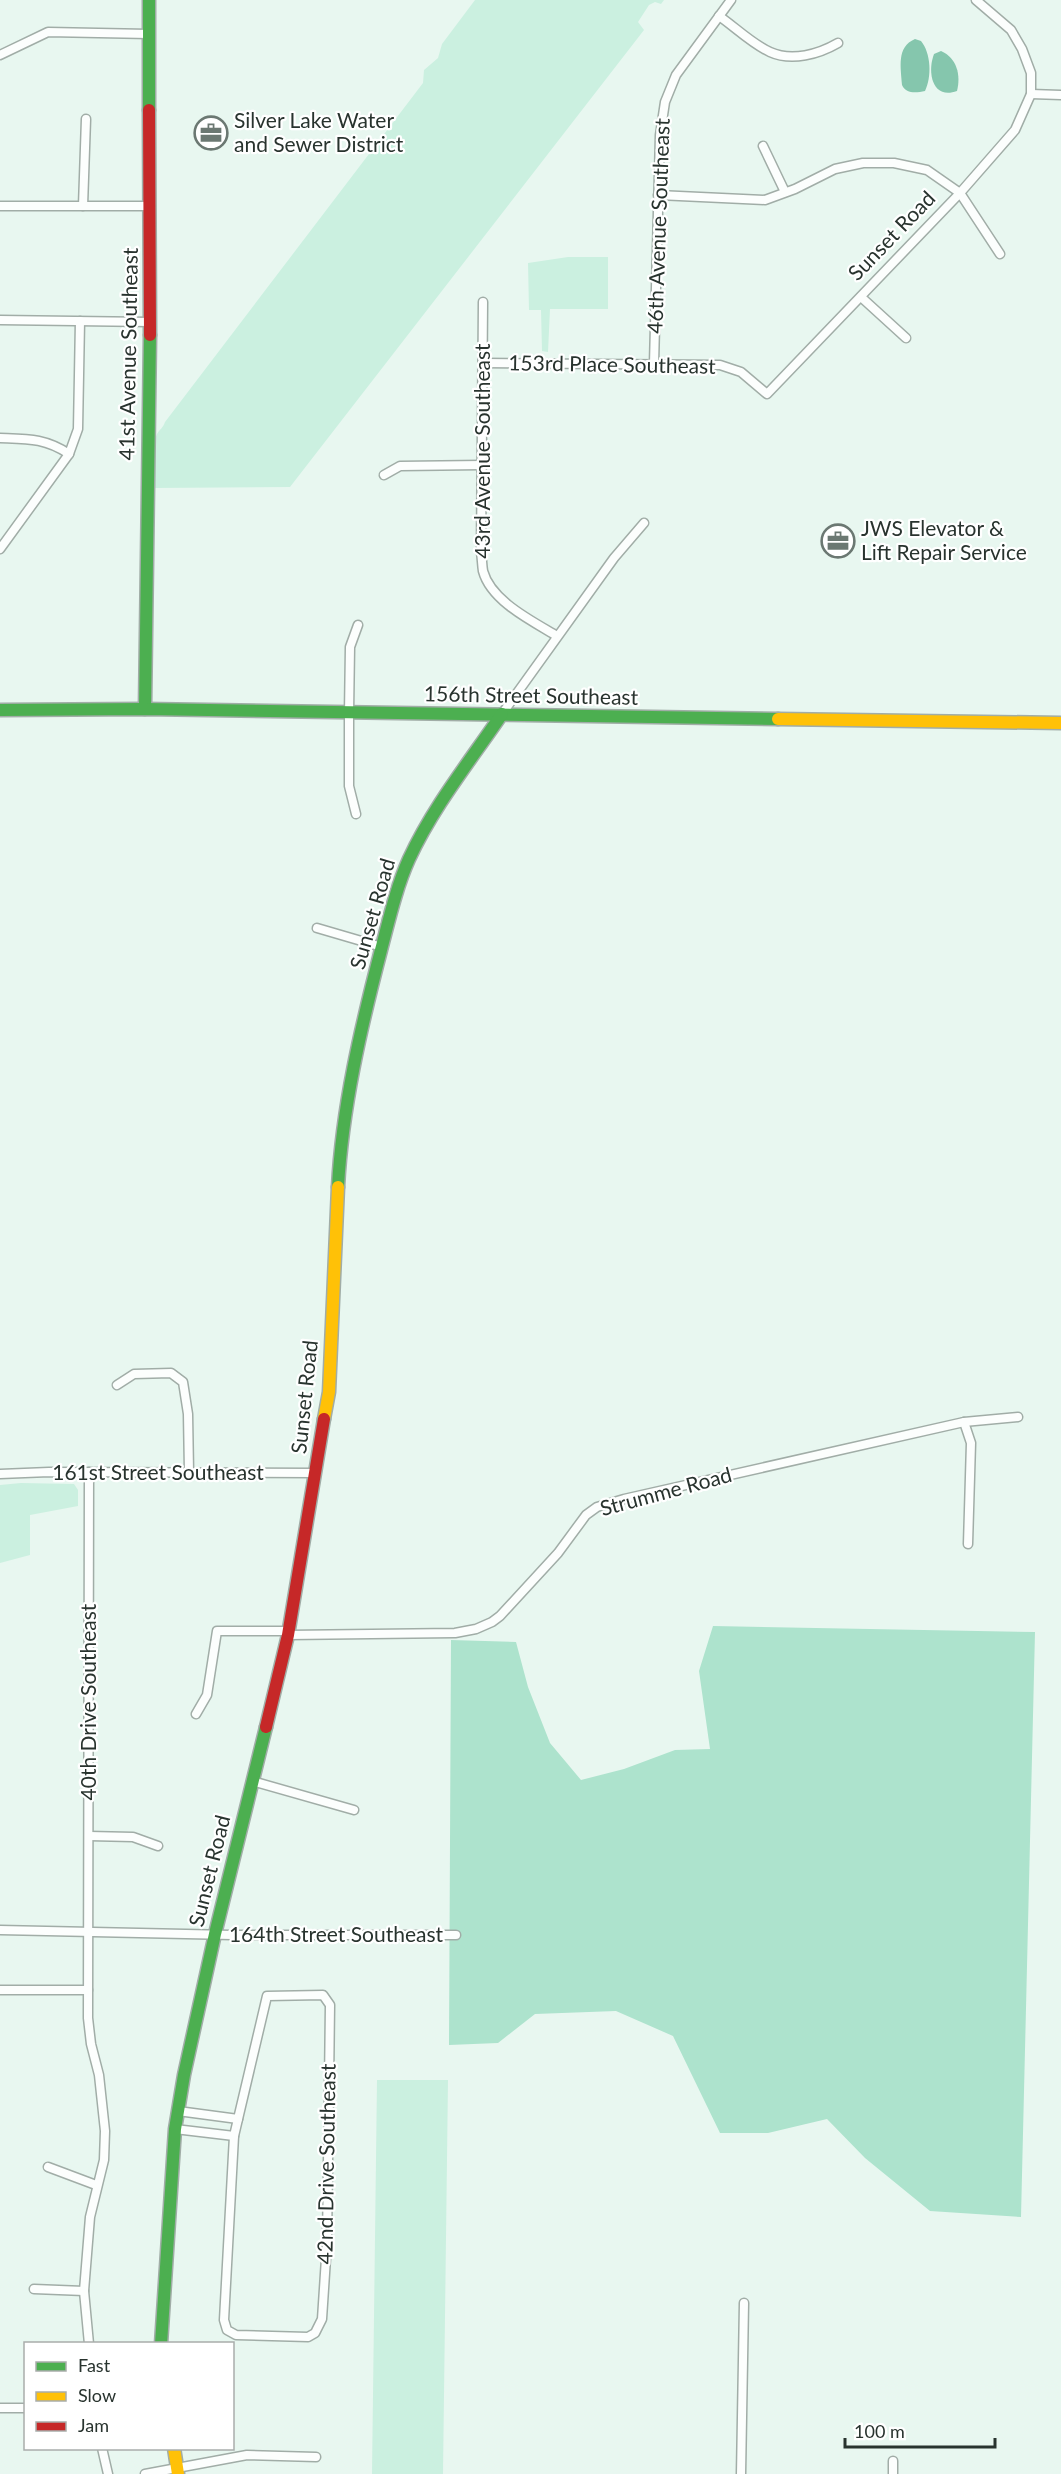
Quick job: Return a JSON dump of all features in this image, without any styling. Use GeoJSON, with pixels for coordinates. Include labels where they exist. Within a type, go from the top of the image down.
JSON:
{"type":"FeatureCollection","features":[{"type":"Feature","properties":{"kind":"street","name":"41st Avenue Southeast"},"geometry":{"type":"LineString","coordinates":[[146,709],[150,322],[149,0]]}},
{"type":"Feature","properties":{"kind":"street","name":"46th Avenue Southeast"},"geometry":{"type":"LineString","coordinates":[[654,364],[660,135],[665,102],[676,75],[731,0]]}},
{"type":"Feature","properties":{"kind":"street"},"geometry":{"type":"LineString","coordinates":[[976,0],[1011,30],[1022,49],[1030,73],[1031,94],[1061,95]]}},
{"type":"Feature","properties":{"kind":"street"},"geometry":{"type":"LineString","coordinates":[[719,16],[771,52],[799,56],[820,54],[838,43]]}},
{"type":"Feature","properties":{"kind":"street"},"geometry":{"type":"LineString","coordinates":[[0,55],[48,32],[149,34]]}},
{"type":"Feature","properties":{"kind":"street","name":"Sunset Road"},"geometry":{"type":"LineString","coordinates":[[767,394],[960,193],[1015,130],[1031,94]]}},
{"type":"Feature","properties":{"kind":"street"},"geometry":{"type":"LineString","coordinates":[[83,206],[86,120]]}},
{"type":"Feature","properties":{"kind":"street"},"geometry":{"type":"LineString","coordinates":[[763,146],[785,192]]}},
{"type":"Feature","properties":{"kind":"street"},"geometry":{"type":"LineString","coordinates":[[658,195],[765,200],[835,169],[863,163],[894,164],[927,170],[960,193],[1000,254]]}},
{"type":"Feature","properties":{"kind":"street"},"geometry":{"type":"LineString","coordinates":[[0,206],[150,206]]}},
{"type":"Feature","properties":{"kind":"street"},"geometry":{"type":"LineString","coordinates":[[861,297],[906,338]]}},
{"type":"Feature","properties":{"kind":"street","name":"43rd Avenue Southeast"},"geometry":{"type":"LineString","coordinates":[[483,302],[481,552],[483,573],[498,597],[522,616],[557,636]]}},
{"type":"Feature","properties":{"kind":"street"},"geometry":{"type":"LineString","coordinates":[[0,320],[150,322]]}},
{"type":"Feature","properties":{"kind":"street"},"geometry":{"type":"LineString","coordinates":[[0,549],[69,454],[78,429],[80,321]]}},
{"type":"Feature","properties":{"kind":"street","name":"153rd Place Southeast"},"geometry":{"type":"LineString","coordinates":[[483,363],[720,365],[741,372],[767,394]]}},
{"type":"Feature","properties":{"kind":"street"},"geometry":{"type":"LineString","coordinates":[[0,438],[29,439],[53,444],[69,454]]}},
{"type":"Feature","properties":{"kind":"street"},"geometry":{"type":"LineString","coordinates":[[384,475],[400,466],[482,465]]}},
{"type":"Feature","properties":{"kind":"street","name":"Sunset Road"},"geometry":{"type":"LineString","coordinates":[[161,2342],[175,2129],[215,1934],[288,1633],[329,1392],[339,1173],[351,1087],[369,997],[382,947],[402,878],[425,827],[557,636],[614,558],[644,523]]}},
{"type":"Feature","properties":{"kind":"street"},"geometry":{"type":"LineString","coordinates":[[357,814],[349,786],[349,713],[350,647],[358,625]]}},
{"type":"Feature","properties":{"kind":"street","name":"156th Street Southeast"},"geometry":{"type":"LineString","coordinates":[[0,710],[146,709],[811,721],[1061,723]]}},
{"type":"Feature","properties":{"kind":"street"},"geometry":{"type":"LineString","coordinates":[[317,928],[382,947]]}},
{"type":"Feature","properties":{"kind":"street"},"geometry":{"type":"LineString","coordinates":[[117,1385],[134,1374],[171,1373],[183,1382],[188,1414],[189,1472]]}},
{"type":"Feature","properties":{"kind":"street","name":"Strumme Road"},"geometry":{"type":"LineString","coordinates":[[196,1714],[207,1695],[217,1631],[420,1634],[455,1633],[476,1629],[501,1616],[558,1553],[586,1515],[597,1507],[624,1498],[964,1422],[1018,1417]]}},
{"type":"Feature","properties":{"kind":"street"},"geometry":{"type":"LineString","coordinates":[[964,1422],[971,1443],[968,1544]]}},
{"type":"Feature","properties":{"kind":"street","name":"40th Drive Southeast"},"geometry":{"type":"LineString","coordinates":[[89,1472],[89,1931]]}},
{"type":"Feature","properties":{"kind":"street","name":"161st Street Southeast"},"geometry":{"type":"LineString","coordinates":[[0,1474],[316,1473]]}},
{"type":"Feature","properties":{"kind":"street"},"geometry":{"type":"LineString","coordinates":[[252,1781],[354,1810]]}},
{"type":"Feature","properties":{"kind":"street"},"geometry":{"type":"LineString","coordinates":[[89,1836],[133,1837],[158,1846]]}},
{"type":"Feature","properties":{"kind":"street","name":"164th Street Southeast"},"geometry":{"type":"LineString","coordinates":[[0,1930],[456,1935]]}},
{"type":"Feature","properties":{"kind":"street"},"geometry":{"type":"LineString","coordinates":[[89,1931],[88,2018],[104,2104],[105,2131],[104,2160],[96,2185],[90,2217],[84,2291],[89,2342]]}},
{"type":"Feature","properties":{"kind":"street"},"geometry":{"type":"LineString","coordinates":[[0,1990],[88,1990]]}},
{"type":"Feature","properties":{"kind":"street","name":"42nd Drive Southeast"},"geometry":{"type":"LineString","coordinates":[[234,2136],[224,2320],[227,2330],[236,2335],[308,2337],[315,2333],[322,2319],[327,2243],[330,2005],[323,1995],[267,1996],[238,2119]]}},
{"type":"Feature","properties":{"kind":"street"},"geometry":{"type":"LineString","coordinates":[[175,2129],[234,2136],[238,2119],[178,2111]]}},
{"type":"Feature","properties":{"kind":"street"},"geometry":{"type":"LineString","coordinates":[[48,2167],[96,2185]]}},
{"type":"Feature","properties":{"kind":"street"},"geometry":{"type":"LineString","coordinates":[[34,2289],[84,2291]]}},
{"type":"Feature","properties":{"kind":"street"},"geometry":{"type":"LineString","coordinates":[[741,2474],[744,2303]]}},
{"type":"Feature","properties":{"kind":"street"},"geometry":{"type":"LineString","coordinates":[[0,2408],[24,2408]]}},
{"type":"Feature","properties":{"kind":"street"},"geometry":{"type":"LineString","coordinates":[[102,2450],[108,2474]]}},
{"type":"Feature","properties":{"kind":"street"},"geometry":{"type":"LineString","coordinates":[[174,2450],[178,2471]]}},
{"type":"Feature","properties":{"kind":"street"},"geometry":{"type":"LineString","coordinates":[[145,2474],[178,2471],[247,2455],[316,2457]]}},
{"type":"Feature","properties":{"kind":"street"},"geometry":{"type":"LineString","coordinates":[[893,2461],[893,2474]]}},
{"type":"Feature","properties":{"kind":"shaded area"},"geometry":{"type":"Polygon","coordinates":[[[475,0],[664,0],[661,4],[655,2],[649,5],[638,22],[644,30],[290,487],[153,488],[153,453],[158,432],[423,83],[424,70],[438,58],[442,44],[475,0]]]}},
{"type":"Feature","properties":{"kind":"shaded area"},"geometry":{"type":"Polygon","coordinates":[[[915,39],[921,41],[927,52],[929,72],[925,91],[915,92],[906,90],[902,85],[901,59],[905,47],[915,39]]]}},
{"type":"Feature","properties":{"kind":"shaded area"},"geometry":{"type":"Polygon","coordinates":[[[941,51],[951,58],[957,68],[957,91],[942,92],[934,83],[932,61],[934,54],[941,51]]]}},
{"type":"Feature","properties":{"kind":"shaded area"},"geometry":{"type":"Polygon","coordinates":[[[568,257],[608,257],[608,309],[550,309],[548,352],[542,351],[541,310],[529,310],[528,263],[568,257]]]}},
{"type":"Feature","properties":{"kind":"shaded area"},"geometry":{"type":"Polygon","coordinates":[[[74,1484],[78,1490],[78,1506],[30,1515],[30,1555],[0,1563],[0,1485],[74,1484]]]}},
{"type":"Feature","properties":{"kind":"shaded area"},"geometry":{"type":"Polygon","coordinates":[[[713,1626],[1035,1632],[1021,2217],[930,2211],[865,2158],[827,2119],[768,2133],[720,2133],[673,2036],[616,2011],[535,2014],[498,2043],[449,2045],[451,1640],[516,1642],[528,1687],[550,1743],[581,1780],[624,1769],[675,1750],[710,1749],[699,1671],[713,1626]]]}},
{"type":"Feature","properties":{"kind":"shaded area"},"geometry":{"type":"Polygon","coordinates":[[[377,2080],[448,2080],[443,2474],[372,2474],[377,2080]]]}},
{"type":"Feature","properties":{"kind":"traffic: fast"},"geometry":{"type":"LineString","coordinates":[[149,0],[149,110]]}},
{"type":"Feature","properties":{"kind":"traffic: fast"},"geometry":{"type":"LineString","coordinates":[[145,709],[150,335]]}},
{"type":"Feature","properties":{"kind":"traffic: fast"},"geometry":{"type":"LineString","coordinates":[[0,710],[145,709],[778,719]]}},
{"type":"Feature","properties":{"kind":"traffic: fast"},"geometry":{"type":"LineString","coordinates":[[338,1187],[348,1098],[360,1038],[400,881],[429,821],[502,714]]}},
{"type":"Feature","properties":{"kind":"traffic: fast"},"geometry":{"type":"LineString","coordinates":[[161,2342],[175,2129],[184,2075],[215,1934],[266,1727]]}},
{"type":"Feature","properties":{"kind":"traffic: slow"},"geometry":{"type":"LineString","coordinates":[[778,719],[1061,723]]}},
{"type":"Feature","properties":{"kind":"traffic: slow"},"geometry":{"type":"LineString","coordinates":[[324,1419],[329,1392],[338,1187]]}},
{"type":"Feature","properties":{"kind":"traffic: slow"},"geometry":{"type":"LineString","coordinates":[[174,2450],[178,2474]]}},
{"type":"Feature","properties":{"kind":"traffic: jam"},"geometry":{"type":"LineString","coordinates":[[149,110],[150,335]]}},
{"type":"Feature","properties":{"kind":"traffic: jam"},"geometry":{"type":"LineString","coordinates":[[266,1727],[288,1635],[324,1419]]}},
{"type":"Feature","properties":{"kind":"place","name":"Silver Lake Water and Sewer District"},"geometry":{"type":"Point","coordinates":[211,133]}},
{"type":"Feature","properties":{"kind":"place","name":"JWS Elevator & Lift Repair Service"},"geometry":{"type":"Point","coordinates":[838,541]}}]}
